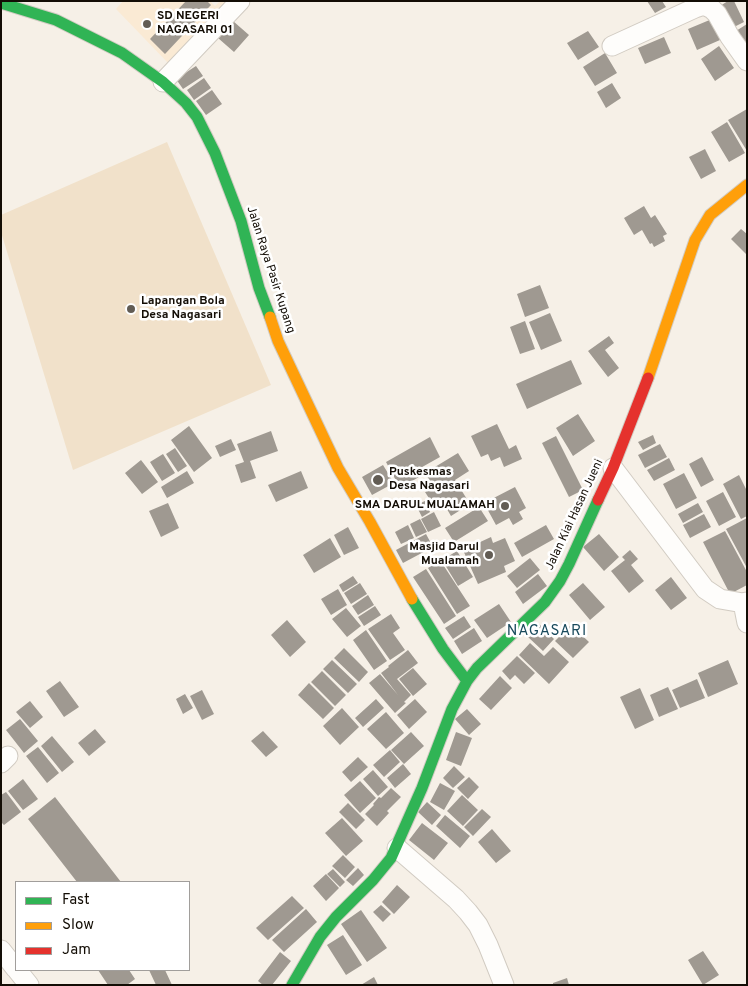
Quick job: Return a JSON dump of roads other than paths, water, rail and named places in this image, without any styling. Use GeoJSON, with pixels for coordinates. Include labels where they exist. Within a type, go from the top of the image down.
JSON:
{"type":"FeatureCollection","features":[{"type":"Feature","properties":{"kind":"street"},"geometry":{"type":"LineString","coordinates":[[163,82],[240,1]]}},
{"type":"Feature","properties":{"kind":"street","name":"Jalan Raya Pasir Kupang"},"geometry":{"type":"LineString","coordinates":[[1,3],[56,20],[122,53],[163,82],[186,103],[204,129],[241,221],[259,288],[278,341],[338,468],[414,602],[443,648],[467,681]]}},
{"type":"Feature","properties":{"kind":"street"},"geometry":{"type":"LineString","coordinates":[[612,46],[704,5],[717,14],[747,61]]}},
{"type":"Feature","properties":{"kind":"street","name":"Jalan Kiai Hasan Jueni"},"geometry":{"type":"LineString","coordinates":[[292,985],[320,937],[336,917],[384,867],[397,848],[458,694],[477,668],[540,608],[554,591],[569,564],[612,468],[654,361],[695,240],[710,215],[747,185]]}},
{"type":"Feature","properties":{"kind":"street"},"geometry":{"type":"LineString","coordinates":[[612,468],[705,590],[720,599],[745,603],[747,622]]}},
{"type":"Feature","properties":{"kind":"street"},"geometry":{"type":"LineString","coordinates":[[397,848],[456,899],[468,912],[485,938],[504,985]]}},
{"type":"Feature","properties":{"kind":"street"},"geometry":{"type":"LineString","coordinates":[[1,950],[15,967]]}},
{"type":"Feature","properties":{"kind":"street"},"geometry":{"type":"LineString","coordinates":[[18,971],[29,985]]}},
{"type":"Feature","properties":{"kind":"place","name":"SD NEGERI NAGASARI 01"},"geometry":{"type":"Point","coordinates":[147,24]}},
{"type":"Feature","properties":{"kind":"place","name":"Lapangan Bola Desa Nagasari"},"geometry":{"type":"Point","coordinates":[131,309]}},
{"type":"Feature","properties":{"kind":"place","name":"Puskesmas Desa Nagasari"},"geometry":{"type":"Point","coordinates":[378,480]}},
{"type":"Feature","properties":{"kind":"place","name":"SMA DARUL MUALAMAH"},"geometry":{"type":"Point","coordinates":[505,506]}},
{"type":"Feature","properties":{"kind":"place","name":"Masjid Darul Mualamah"},"geometry":{"type":"Point","coordinates":[489,555]}},
{"type":"Feature","properties":{"kind":"district","name":"NAGASARI"},"geometry":{"type":"Point","coordinates":[547,632]}}]}
